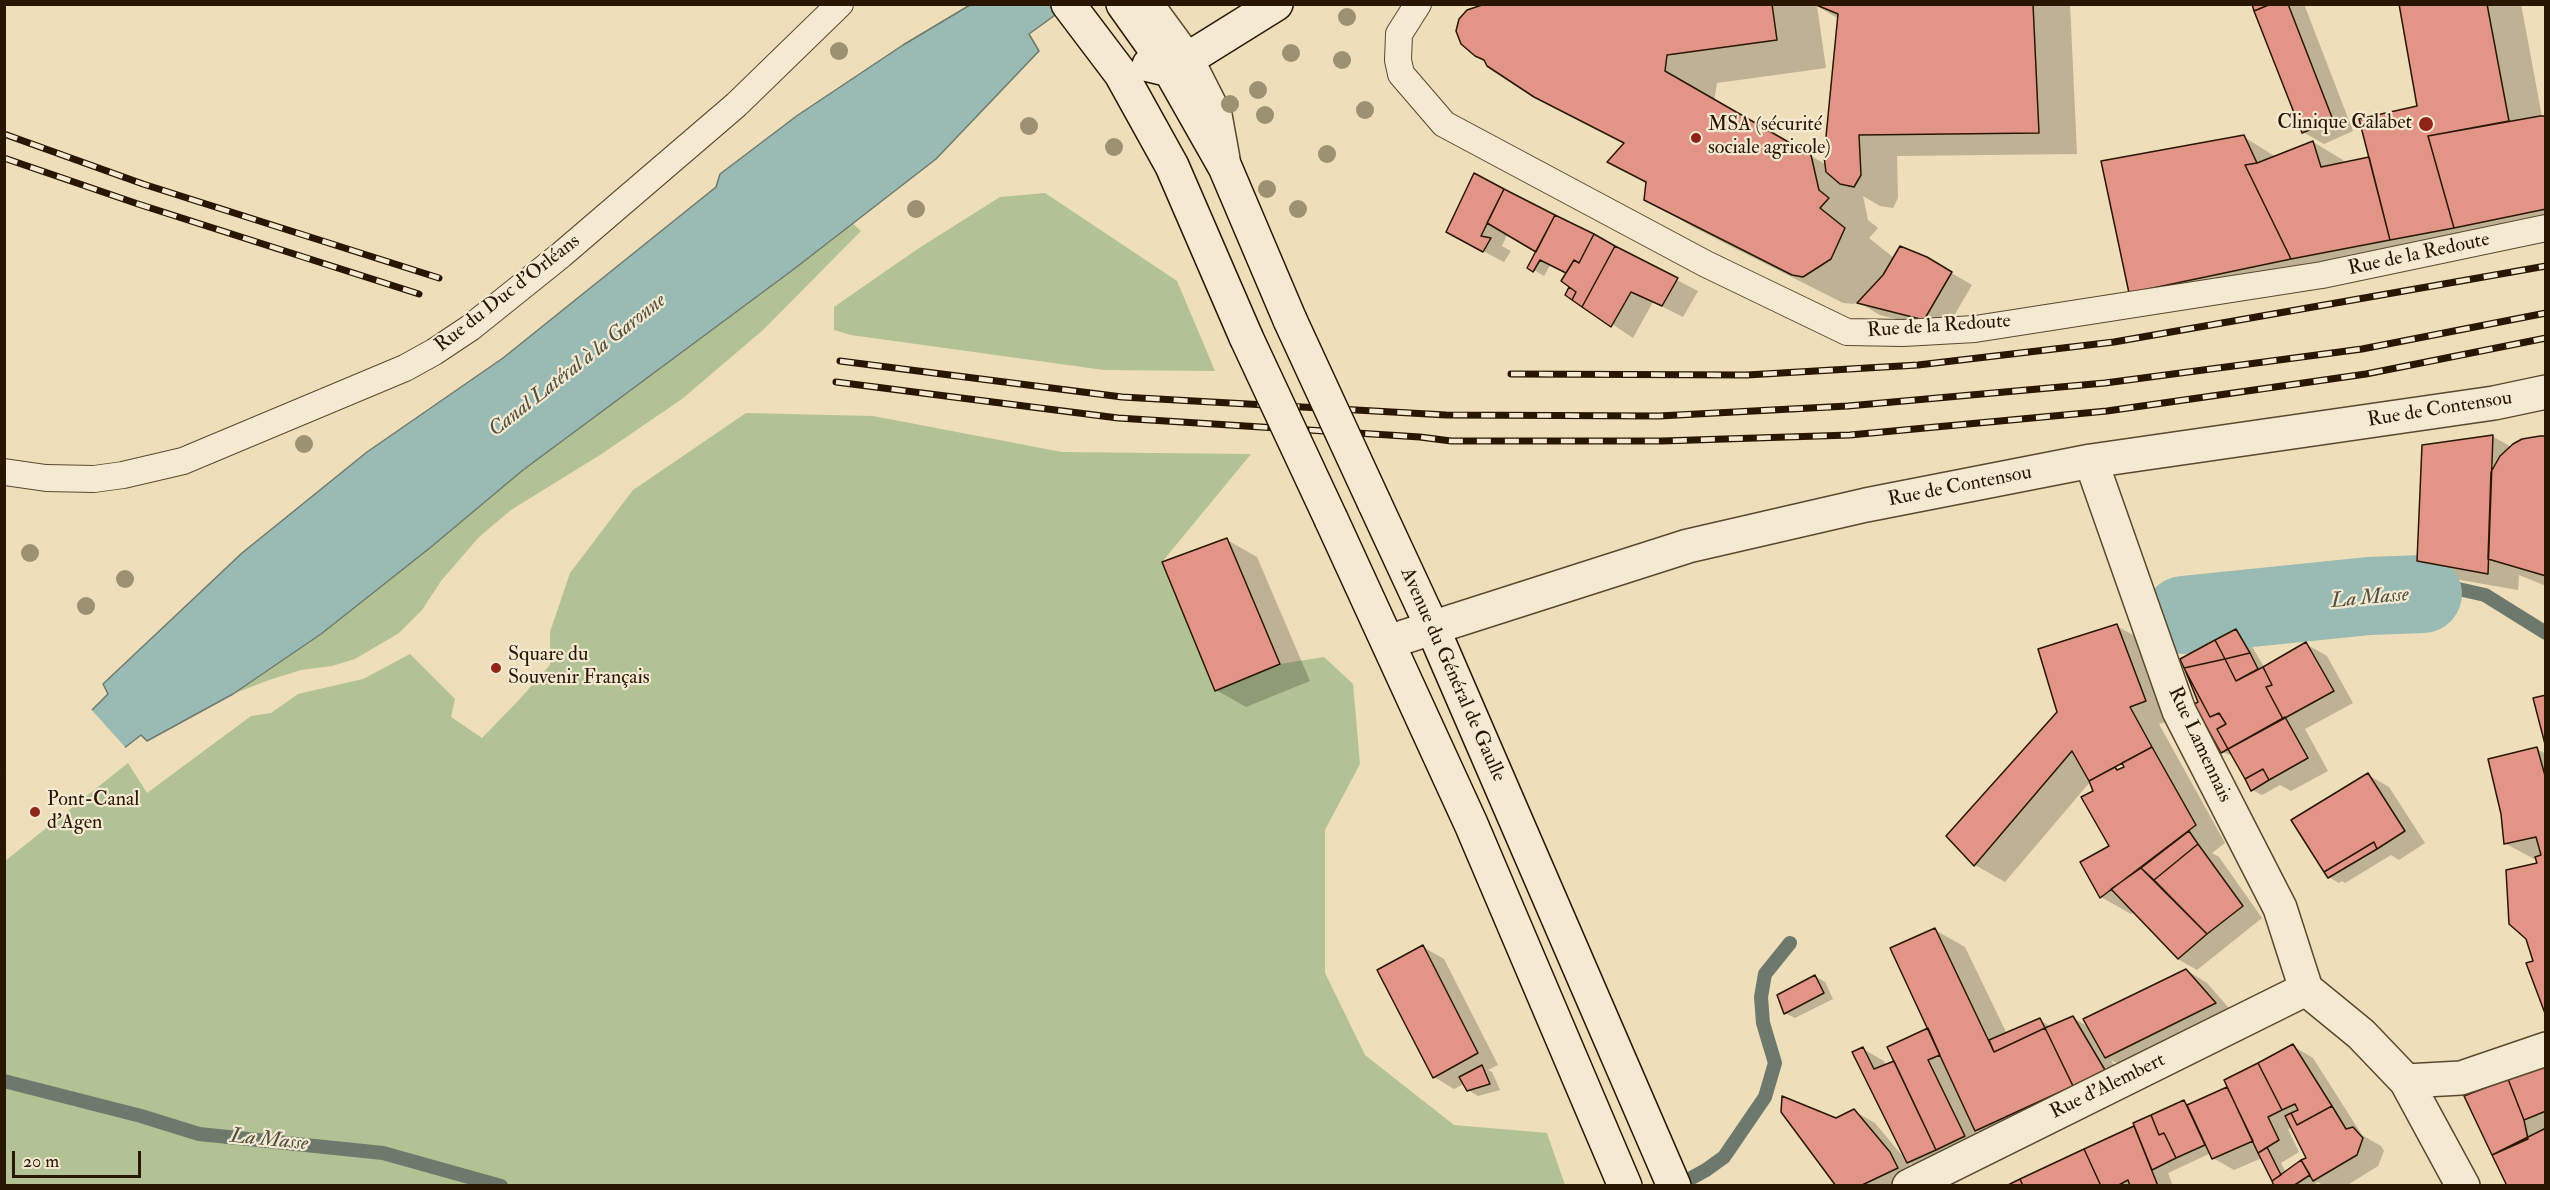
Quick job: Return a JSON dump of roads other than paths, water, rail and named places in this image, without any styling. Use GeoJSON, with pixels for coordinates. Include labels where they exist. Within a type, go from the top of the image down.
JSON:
{"type":"FeatureCollection","features":[{"type":"Feature","properties":{"kind":"street"},"geometry":{"type":"LineString","coordinates":[[1068,4],[1157,57]]}},
{"type":"Feature","properties":{"kind":"street"},"geometry":{"type":"LineString","coordinates":[[1097,4],[1157,57]]}},
{"type":"Feature","properties":{"kind":"street"},"geometry":{"type":"LineString","coordinates":[[1123,4],[1157,57],[1172,166],[1246,337],[1471,824],[1621,1178]]}},
{"type":"Feature","properties":{"kind":"street"},"geometry":{"type":"LineString","coordinates":[[1146,4],[1157,57],[1172,166]]}},
{"type":"Feature","properties":{"kind":"street"},"geometry":{"type":"LineString","coordinates":[[1157,57],[1276,4]]}},
{"type":"Feature","properties":{"kind":"street","name":"Avenue du Général de Gaulle"},"geometry":{"type":"LineString","coordinates":[[1157,57],[1225,167],[1290,320],[1433,629],[1674,1185]]}},
{"type":"Feature","properties":{"kind":"street","name":"Rue de Contensou"},"geometry":{"type":"LineString","coordinates":[[1388,642],[1688,546],[1866,505],[2091,461],[2494,403],[2546,392]]}},
{"type":"Feature","properties":{"kind":"street","name":"Rue Lamennais"},"geometry":{"type":"LineString","coordinates":[[2091,461],[2179,711],[2280,908],[2306,989]]}},
{"type":"Feature","properties":{"kind":"street"},"geometry":{"type":"LineString","coordinates":[[2306,989],[2361,1034],[2406,1081],[2463,1185]]}},
{"type":"Feature","properties":{"kind":"street","name":"Rue d'Alembert"},"geometry":{"type":"LineString","coordinates":[[1909,1185],[2306,989]]}},
{"type":"Feature","properties":{"kind":"street"},"geometry":{"type":"LineString","coordinates":[[2406,1081],[2461,1078],[2546,1049]]}},
{"type":"Feature","properties":{"kind":"lane","name":"Rue du Duc d'Orléans"},"geometry":{"type":"LineString","coordinates":[[4,472],[46,478],[94,479],[123,475],[183,460],[405,368],[434,352],[470,328],[561,255],[684,150],[736,105],[840,4]]}},
{"type":"Feature","properties":{"kind":"lane","name":"Rue de la Redoute"},"geometry":{"type":"LineString","coordinates":[[1418,4],[1399,34],[1398,60],[1401,74],[1444,124],[1706,264],[1847,332],[1903,333],[1987,327],[2322,275],[2546,228]]}},
{"type":"Feature","properties":{"kind":"water","name":"Canal Latéral à la Garonne"},"geometry":{"type":"Polygon","coordinates":[[[970,5],[1069,5],[1029,34],[1039,51],[936,159],[794,269],[523,470],[321,634],[233,694],[147,741],[141,735],[5,841],[5,778],[93,709],[108,694],[103,684],[242,553],[367,452],[503,358],[716,187],[720,174],[798,115],[903,45],[970,5]]]}},
{"type":"Feature","properties":{"kind":"waterway","name":"La Masse"},"geometry":{"type":"LineString","coordinates":[[2423,594],[2454,588],[2485,595],[2546,633]]}},
{"type":"Feature","properties":{"kind":"waterway","name":"La Masse"},"geometry":{"type":"LineString","coordinates":[[2183,615],[2369,596],[2423,594]]}},
{"type":"Feature","properties":{"kind":"waterway","name":"La Masse"},"geometry":{"type":"LineString","coordinates":[[1677,1186],[1724,1157],[1765,1097],[1775,1063],[1763,1023],[1761,997],[1765,974],[1790,943]]}},
{"type":"Feature","properties":{"kind":"waterway","name":"La Masse"},"geometry":{"type":"LineString","coordinates":[[4,1081],[141,1116],[199,1134],[383,1153],[501,1186]]}},
{"type":"Feature","properties":{"kind":"railway"},"geometry":{"type":"LineString","coordinates":[[4,134],[143,184],[439,278]]}},
{"type":"Feature","properties":{"kind":"railway"},"geometry":{"type":"LineString","coordinates":[[4,158],[138,204],[419,294]]}},
{"type":"Feature","properties":{"kind":"railway"},"geometry":{"type":"LineString","coordinates":[[1511,374],[1747,375],[1918,365],[2114,342],[2546,266]]}},
{"type":"Feature","properties":{"kind":"railway"},"geometry":{"type":"LineString","coordinates":[[840,361],[1122,397],[1446,415],[1659,416],[1848,406],[2105,383],[2362,349],[2546,313]]}},
{"type":"Feature","properties":{"kind":"railway"},"geometry":{"type":"LineString","coordinates":[[836,382],[1118,418],[1420,437],[1451,441],[1662,441],[1850,435],[2107,411],[2366,374],[2546,338]]}},
{"type":"Feature","properties":{"kind":"place","name":"Clinique Calabet"},"geometry":{"type":"Point","coordinates":[2426,124]}},
{"type":"Feature","properties":{"kind":"place","name":"MSA (sécurité sociale agricole)"},"geometry":{"type":"Point","coordinates":[1696,138]}},
{"type":"Feature","properties":{"kind":"place","name":"Square du Souvenir Français"},"geometry":{"type":"Point","coordinates":[496,668]}},
{"type":"Feature","properties":{"kind":"place","name":"Pont-Canal d'Agen"},"geometry":{"type":"Point","coordinates":[35,812]}}]}
